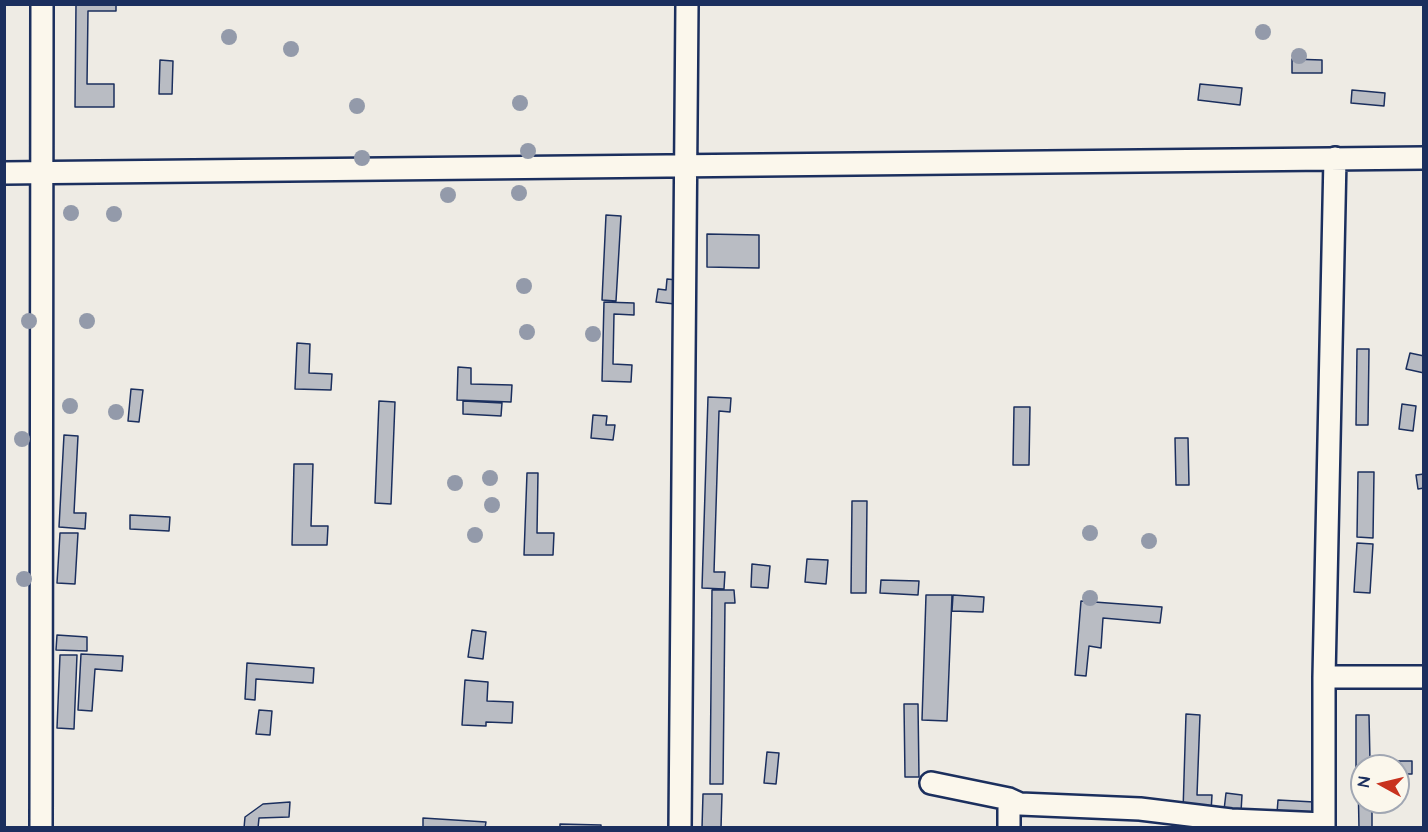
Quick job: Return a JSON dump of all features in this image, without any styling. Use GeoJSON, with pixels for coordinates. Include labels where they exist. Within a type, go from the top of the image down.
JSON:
{"type":"FeatureCollection","features":[{"type":"Feature","properties":{"kind":"street"},"geometry":{"type":"LineString","coordinates":[[41,828],[42,4]]}},
{"type":"Feature","properties":{"kind":"street"},"geometry":{"type":"LineString","coordinates":[[680,828],[687,4]]}},
{"type":"Feature","properties":{"kind":"street"},"geometry":{"type":"LineString","coordinates":[[931,783],[1009,799],[1020,804],[1140,809],[1231,820],[1324,826],[1324,677],[1335,158]]}},
{"type":"Feature","properties":{"kind":"street"},"geometry":{"type":"LineString","coordinates":[[4,173],[1424,158]]}},
{"type":"Feature","properties":{"kind":"street"},"geometry":{"type":"LineString","coordinates":[[1324,677],[1424,677]]}},
{"type":"Feature","properties":{"kind":"street"},"geometry":{"type":"LineString","coordinates":[[1009,799],[1009,828]]}},
{"type":"Feature","properties":{"kind":"building"},"geometry":{"type":"Polygon","coordinates":[[[76,4],[116,4],[116,11],[88,11],[87,84],[114,84],[114,107],[75,107],[76,4]]]}},
{"type":"Feature","properties":{"kind":"building"},"geometry":{"type":"Polygon","coordinates":[[[1292,59],[1322,60],[1322,73],[1292,73],[1292,59]]]}},
{"type":"Feature","properties":{"kind":"building"},"geometry":{"type":"Polygon","coordinates":[[[160,60],[173,61],[172,94],[159,94],[160,60]]]}},
{"type":"Feature","properties":{"kind":"building"},"geometry":{"type":"Polygon","coordinates":[[[1200,84],[1242,88],[1240,105],[1198,100],[1200,84]]]}},
{"type":"Feature","properties":{"kind":"building"},"geometry":{"type":"Polygon","coordinates":[[[1352,90],[1385,93],[1384,106],[1351,103],[1352,90]]]}},
{"type":"Feature","properties":{"kind":"building"},"geometry":{"type":"Polygon","coordinates":[[[606,215],[621,216],[616,301],[602,300],[606,215]]]}},
{"type":"Feature","properties":{"kind":"building"},"geometry":{"type":"Polygon","coordinates":[[[707,234],[759,235],[759,268],[707,267],[707,234]]]}},
{"type":"Feature","properties":{"kind":"building"},"geometry":{"type":"Polygon","coordinates":[[[667,279],[677,280],[675,304],[656,302],[658,289],[666,290],[667,279]]]}},
{"type":"Feature","properties":{"kind":"building"},"geometry":{"type":"Polygon","coordinates":[[[604,302],[634,303],[634,315],[614,314],[613,364],[632,365],[631,382],[602,381],[604,302]]]}},
{"type":"Feature","properties":{"kind":"building"},"geometry":{"type":"Polygon","coordinates":[[[297,343],[310,344],[309,373],[332,374],[331,390],[295,389],[297,343]]]}},
{"type":"Feature","properties":{"kind":"building"},"geometry":{"type":"Polygon","coordinates":[[[1357,349],[1369,349],[1368,425],[1356,425],[1357,349]]]}},
{"type":"Feature","properties":{"kind":"building"},"geometry":{"type":"Polygon","coordinates":[[[1410,353],[1424,356],[1424,373],[1406,369],[1410,353]]]}},
{"type":"Feature","properties":{"kind":"building"},"geometry":{"type":"Polygon","coordinates":[[[458,367],[471,368],[471,384],[512,385],[511,402],[457,400],[458,367]]]}},
{"type":"Feature","properties":{"kind":"building"},"geometry":{"type":"Polygon","coordinates":[[[131,389],[143,390],[139,422],[128,421],[131,389]]]}},
{"type":"Feature","properties":{"kind":"building"},"geometry":{"type":"Polygon","coordinates":[[[708,397],[731,398],[730,412],[719,411],[714,572],[725,572],[724,589],[702,588],[708,397]]]}},
{"type":"Feature","properties":{"kind":"building"},"geometry":{"type":"Polygon","coordinates":[[[379,401],[395,402],[391,504],[375,503],[379,401]]]}},
{"type":"Feature","properties":{"kind":"building"},"geometry":{"type":"Polygon","coordinates":[[[463,401],[502,403],[501,416],[463,414],[463,401]]]}},
{"type":"Feature","properties":{"kind":"building"},"geometry":{"type":"Polygon","coordinates":[[[1402,404],[1416,406],[1413,431],[1399,429],[1402,404]]]}},
{"type":"Feature","properties":{"kind":"building"},"geometry":{"type":"Polygon","coordinates":[[[1014,407],[1030,407],[1029,465],[1013,465],[1014,407]]]}},
{"type":"Feature","properties":{"kind":"building"},"geometry":{"type":"Polygon","coordinates":[[[593,415],[607,416],[606,425],[615,425],[613,440],[591,438],[593,415]]]}},
{"type":"Feature","properties":{"kind":"building"},"geometry":{"type":"Polygon","coordinates":[[[64,435],[78,436],[74,513],[86,513],[85,529],[59,527],[64,435]]]}},
{"type":"Feature","properties":{"kind":"building"},"geometry":{"type":"Polygon","coordinates":[[[1175,438],[1188,438],[1189,485],[1176,485],[1175,438]]]}},
{"type":"Feature","properties":{"kind":"building"},"geometry":{"type":"Polygon","coordinates":[[[294,464],[313,464],[311,526],[328,526],[327,545],[292,545],[294,464]]]}},
{"type":"Feature","properties":{"kind":"building"},"geometry":{"type":"Polygon","coordinates":[[[1358,472],[1374,472],[1373,538],[1357,537],[1358,472]]]}},
{"type":"Feature","properties":{"kind":"building"},"geometry":{"type":"Polygon","coordinates":[[[527,473],[538,473],[537,533],[554,533],[553,555],[524,555],[527,473]]]}},
{"type":"Feature","properties":{"kind":"building"},"geometry":{"type":"Polygon","coordinates":[[[1424,474],[1424,488],[1418,489],[1416,475],[1424,474]]]}},
{"type":"Feature","properties":{"kind":"building"},"geometry":{"type":"Polygon","coordinates":[[[852,501],[867,501],[866,593],[851,593],[852,501]]]}},
{"type":"Feature","properties":{"kind":"building"},"geometry":{"type":"Polygon","coordinates":[[[130,515],[170,517],[169,531],[130,529],[130,515]]]}},
{"type":"Feature","properties":{"kind":"building"},"geometry":{"type":"Polygon","coordinates":[[[60,533],[78,533],[75,584],[57,583],[60,533]]]}},
{"type":"Feature","properties":{"kind":"building"},"geometry":{"type":"Polygon","coordinates":[[[1357,543],[1373,544],[1370,593],[1354,592],[1357,543]]]}},
{"type":"Feature","properties":{"kind":"building"},"geometry":{"type":"Polygon","coordinates":[[[807,559],[828,560],[826,584],[805,582],[807,559]]]}},
{"type":"Feature","properties":{"kind":"building"},"geometry":{"type":"Polygon","coordinates":[[[752,564],[770,566],[768,588],[751,587],[752,564]]]}},
{"type":"Feature","properties":{"kind":"building"},"geometry":{"type":"Polygon","coordinates":[[[881,580],[919,581],[918,595],[880,593],[881,580]]]}},
{"type":"Feature","properties":{"kind":"building"},"geometry":{"type":"Polygon","coordinates":[[[712,590],[734,590],[735,603],[725,603],[723,784],[710,784],[712,590]]]}},
{"type":"Feature","properties":{"kind":"building"},"geometry":{"type":"Polygon","coordinates":[[[926,595],[952,595],[947,721],[922,720],[926,595]]]}},
{"type":"Feature","properties":{"kind":"building"},"geometry":{"type":"Polygon","coordinates":[[[953,595],[984,597],[983,612],[952,611],[953,595]]]}},
{"type":"Feature","properties":{"kind":"building"},"geometry":{"type":"Polygon","coordinates":[[[1081,601],[1162,607],[1160,623],[1103,618],[1101,648],[1089,646],[1086,676],[1075,675],[1081,601]]]}},
{"type":"Feature","properties":{"kind":"building"},"geometry":{"type":"Polygon","coordinates":[[[472,630],[486,632],[483,659],[468,657],[472,630]]]}},
{"type":"Feature","properties":{"kind":"building"},"geometry":{"type":"Polygon","coordinates":[[[57,635],[87,637],[87,651],[56,650],[57,635]]]}},
{"type":"Feature","properties":{"kind":"building"},"geometry":{"type":"Polygon","coordinates":[[[81,654],[123,656],[122,671],[95,669],[92,711],[78,710],[81,654]]]}},
{"type":"Feature","properties":{"kind":"building"},"geometry":{"type":"Polygon","coordinates":[[[60,655],[77,655],[74,729],[57,728],[60,655]]]}},
{"type":"Feature","properties":{"kind":"building"},"geometry":{"type":"Polygon","coordinates":[[[247,663],[314,668],[313,683],[256,679],[255,700],[245,699],[247,663]]]}},
{"type":"Feature","properties":{"kind":"building"},"geometry":{"type":"Polygon","coordinates":[[[465,680],[488,682],[487,701],[513,702],[512,723],[486,722],[486,726],[462,725],[465,680]]]}},
{"type":"Feature","properties":{"kind":"building"},"geometry":{"type":"Polygon","coordinates":[[[904,704],[918,704],[919,777],[905,777],[904,704]]]}},
{"type":"Feature","properties":{"kind":"building"},"geometry":{"type":"Polygon","coordinates":[[[259,710],[272,711],[270,735],[256,734],[259,710]]]}},
{"type":"Feature","properties":{"kind":"building"},"geometry":{"type":"Polygon","coordinates":[[[1186,714],[1200,715],[1197,795],[1212,795],[1211,812],[1183,811],[1186,714]]]}},
{"type":"Feature","properties":{"kind":"building"},"geometry":{"type":"Polygon","coordinates":[[[1356,715],[1369,715],[1370,754],[1356,754],[1356,715]]]}},
{"type":"Feature","properties":{"kind":"building"},"geometry":{"type":"Polygon","coordinates":[[[767,752],[779,753],[776,784],[764,783],[767,752]]]}},
{"type":"Feature","properties":{"kind":"building"},"geometry":{"type":"Polygon","coordinates":[[[1410,761],[1412,761],[1412,774],[1410,774],[1410,761]]]}},
{"type":"Feature","properties":{"kind":"building"},"geometry":{"type":"Polygon","coordinates":[[[1226,793],[1242,795],[1241,812],[1224,810],[1226,793]]]}},
{"type":"Feature","properties":{"kind":"building"},"geometry":{"type":"Polygon","coordinates":[[[703,794],[722,794],[721,828],[702,828],[703,794]]]}},
{"type":"Feature","properties":{"kind":"building"},"geometry":{"type":"Polygon","coordinates":[[[1278,800],[1314,802],[1313,815],[1277,813],[1278,800]]]}},
{"type":"Feature","properties":{"kind":"building"},"geometry":{"type":"Polygon","coordinates":[[[290,802],[289,817],[259,818],[258,828],[244,828],[245,817],[263,804],[290,802]]]}},
{"type":"Feature","properties":{"kind":"building"},"geometry":{"type":"Polygon","coordinates":[[[1359,814],[1372,814],[1372,828],[1359,828],[1359,814]]]}},
{"type":"Feature","properties":{"kind":"building"},"geometry":{"type":"Polygon","coordinates":[[[423,818],[486,822],[485,828],[423,828],[423,818]]]}},
{"type":"Feature","properties":{"kind":"building"},"geometry":{"type":"Polygon","coordinates":[[[560,824],[601,825],[601,828],[560,828],[560,824]]]}}]}
